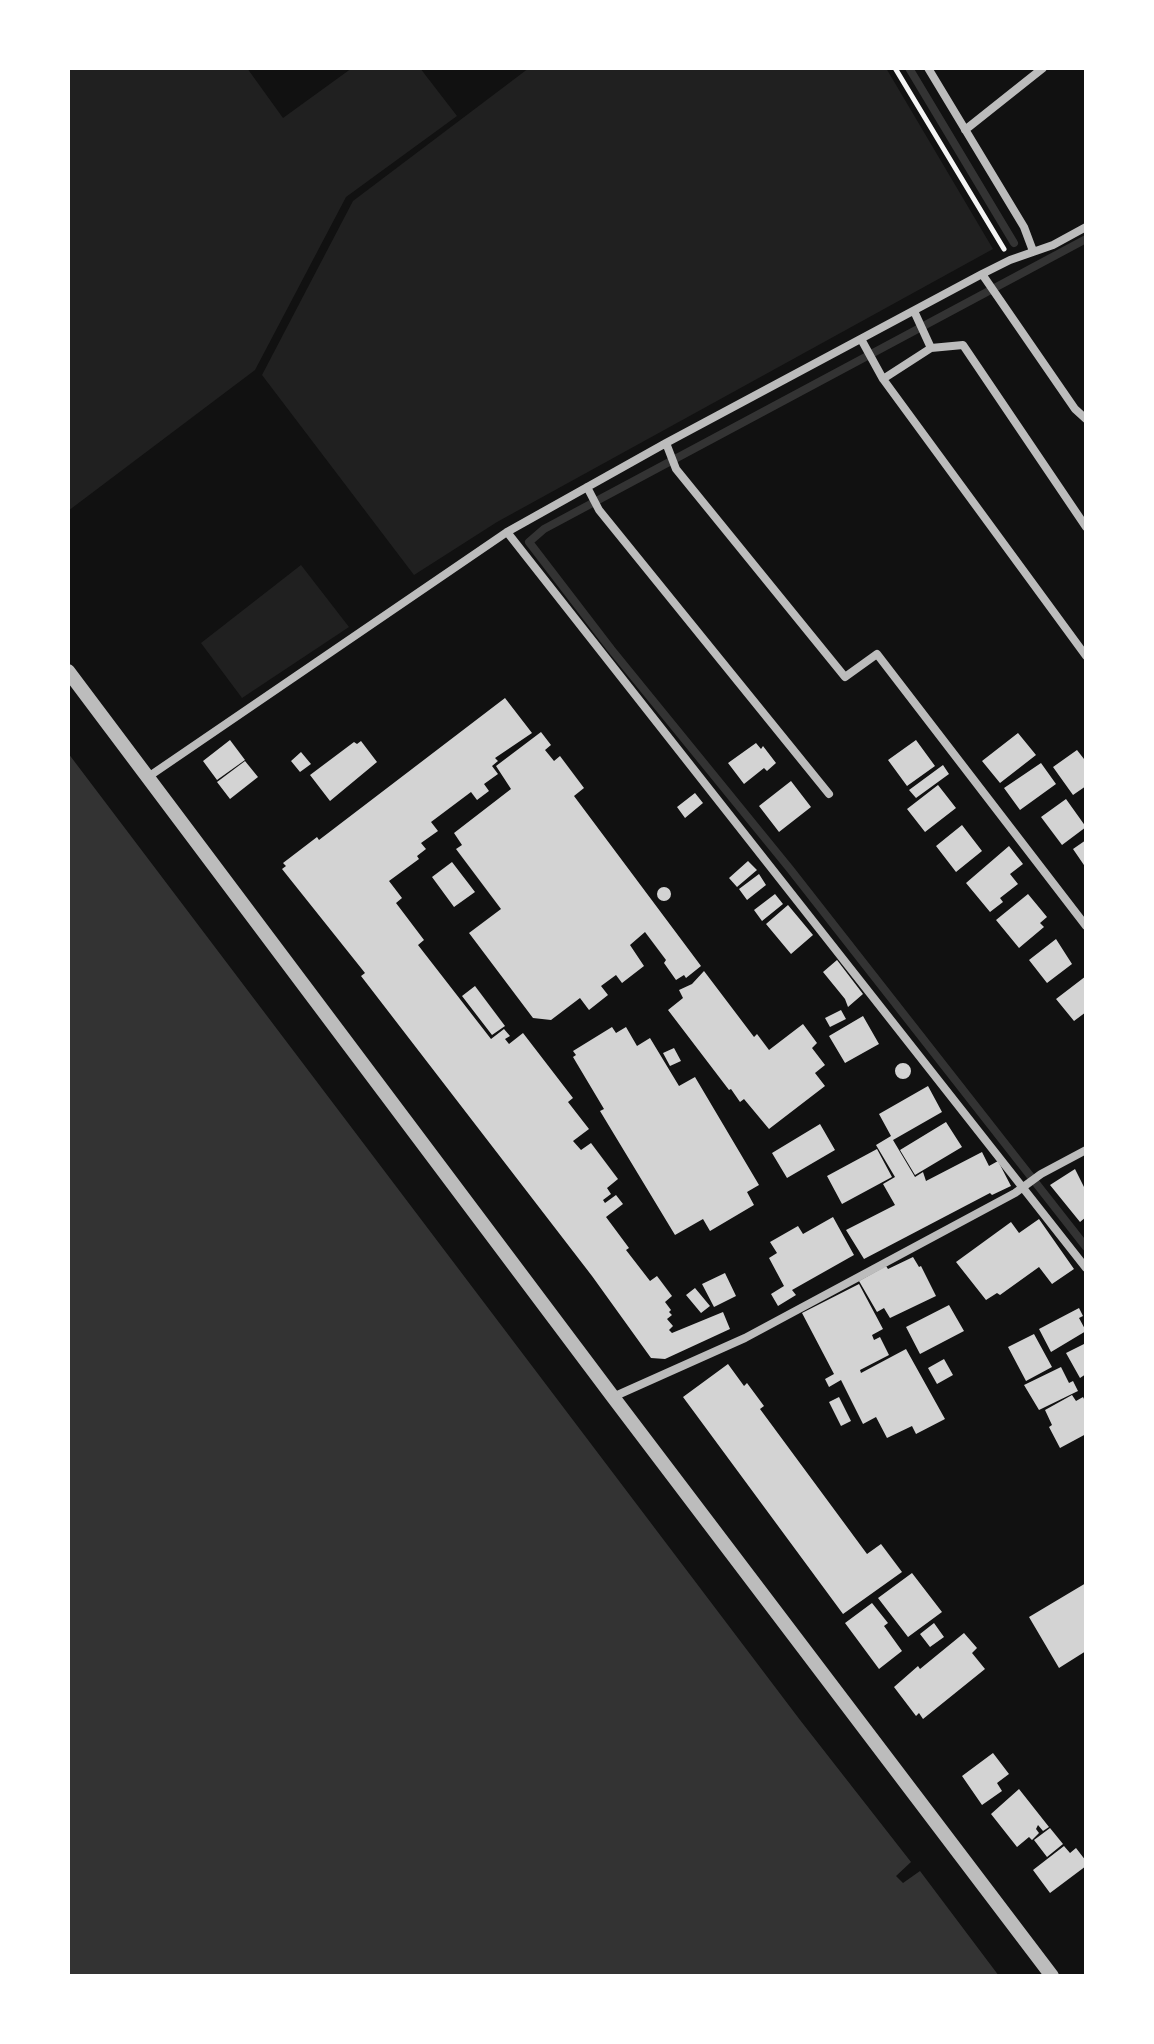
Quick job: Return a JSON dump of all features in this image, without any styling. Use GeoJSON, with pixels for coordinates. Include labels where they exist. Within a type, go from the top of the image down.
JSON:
{"type":"FeatureCollection","features":[{"type":"Feature","properties":{"kind":"street"},"geometry":{"type":"LineString","coordinates":[[928,68],[1024,227],[1033,251]]}},
{"type":"Feature","properties":{"kind":"street"},"geometry":{"type":"LineString","coordinates":[[965,130],[1043,68]]}},
{"type":"Feature","properties":{"kind":"street"},"geometry":{"type":"LineString","coordinates":[[148,777],[507,532],[916,315],[1010,260],[1053,245],[1086,227]]}},
{"type":"Feature","properties":{"kind":"street"},"geometry":{"type":"LineString","coordinates":[[984,277],[1075,409],[1086,419]]}},
{"type":"Feature","properties":{"kind":"street"},"geometry":{"type":"LineString","coordinates":[[916,315],[931,348]]}},
{"type":"Feature","properties":{"kind":"street"},"geometry":{"type":"LineString","coordinates":[[863,342],[883,379],[1086,656]]}},
{"type":"Feature","properties":{"kind":"street"},"geometry":{"type":"LineString","coordinates":[[883,379],[931,348],[963,345],[1086,527]]}},
{"type":"Feature","properties":{"kind":"street"},"geometry":{"type":"LineString","coordinates":[[667,447],[676,469],[845,677],[877,654],[1086,926]]}},
{"type":"Feature","properties":{"kind":"street"},"geometry":{"type":"LineString","coordinates":[[588,490],[599,510],[829,794]]}},
{"type":"Feature","properties":{"kind":"street"},"geometry":{"type":"LineString","coordinates":[[507,532],[1027,1184],[1086,1268]]}},
{"type":"Feature","properties":{"kind":"street"},"geometry":{"type":"LineString","coordinates":[[68,671],[1052,1976]]}},
{"type":"Feature","properties":{"kind":"street"},"geometry":{"type":"LineString","coordinates":[[613,1397],[745,1338],[1086,1150]]}},
{"type":"Feature","properties":{"kind":"path"},"geometry":{"type":"LineString","coordinates":[[895,68],[1010,260]]}},
{"type":"Feature","properties":{"kind":"shaded area"},"geometry":{"type":"Polygon","coordinates":[[[68,68],[247,68],[283,118],[352,68],[420,68],[457,116],[346,197],[255,370],[68,511],[68,68]]]}},
{"type":"Feature","properties":{"kind":"shaded area"},"geometry":{"type":"Polygon","coordinates":[[[529,68],[886,68],[993,249],[497,522],[414,575],[262,375],[353,201],[529,68]]]}},
{"type":"Feature","properties":{"kind":"shaded area"},"geometry":{"type":"Polygon","coordinates":[[[301,565],[349,627],[242,698],[201,643],[301,565]]]}},
{"type":"Feature","properties":{"kind":"shaded area"},"geometry":{"type":"Polygon","coordinates":[[[68,753],[800,1720],[911,1862],[896,1876],[903,1883],[920,1871],[999,1976],[68,1976],[68,753]]]}},
{"type":"Feature","properties":{"kind":"building"},"geometry":{"type":"Polygon","coordinates":[[[505,698],[532,733],[495,758],[498,761],[492,766],[498,774],[484,784],[489,791],[477,800],[471,792],[431,822],[438,831],[421,843],[426,849],[417,856],[419,859],[389,881],[402,898],[396,903],[424,940],[418,945],[491,1039],[504,1029],[510,1036],[505,1039],[509,1044],[523,1033],[573,1098],[568,1102],[589,1129],[573,1141],[581,1150],[591,1143],[618,1179],[607,1188],[611,1194],[603,1200],[605,1203],[616,1195],[623,1204],[606,1217],[650,1281],[657,1276],[672,1296],[665,1302],[672,1315],[667,1319],[673,1326],[669,1330],[672,1333],[723,1312],[730,1329],[665,1359],[651,1358],[592,1276],[361,976],[365,973],[282,869],[286,866],[283,863],[317,837],[319,840],[505,698]]]}},
{"type":"Feature","properties":{"kind":"building"},"geometry":{"type":"Polygon","coordinates":[[[541,732],[551,745],[545,750],[554,761],[560,756],[584,788],[574,796],[701,966],[686,978],[684,975],[676,980],[664,963],[666,960],[645,932],[630,945],[644,966],[622,983],[616,975],[601,986],[608,995],[589,1010],[580,998],[551,1020],[533,1018],[469,933],[501,909],[456,849],[462,845],[454,833],[511,789],[496,766],[541,732]]]}},
{"type":"Feature","properties":{"kind":"building"},"geometry":{"type":"Polygon","coordinates":[[[1018,733],[1036,755],[1000,783],[982,761],[1018,733]]]}},
{"type":"Feature","properties":{"kind":"building"},"geometry":{"type":"Polygon","coordinates":[[[230,740],[245,760],[217,780],[203,761],[230,740]]]}},
{"type":"Feature","properties":{"kind":"building"},"geometry":{"type":"Polygon","coordinates":[[[916,740],[935,766],[907,786],[888,760],[916,740]]]}},
{"type":"Feature","properties":{"kind":"building"},"geometry":{"type":"Polygon","coordinates":[[[361,741],[377,762],[330,801],[310,775],[354,742],[357,744],[361,741]]]}},
{"type":"Feature","properties":{"kind":"building"},"geometry":{"type":"Polygon","coordinates":[[[756,743],[761,749],[763,746],[776,763],[767,771],[764,768],[744,784],[728,763],[756,743]]]}},
{"type":"Feature","properties":{"kind":"building"},"geometry":{"type":"Polygon","coordinates":[[[1077,750],[1084,759],[1086,757],[1086,786],[1073,795],[1053,767],[1077,750]]]}},
{"type":"Feature","properties":{"kind":"building"},"geometry":{"type":"Polygon","coordinates":[[[301,752],[311,764],[300,772],[291,761],[301,752]]]}},
{"type":"Feature","properties":{"kind":"building"},"geometry":{"type":"Polygon","coordinates":[[[245,761],[258,777],[230,799],[217,782],[245,761]]]}},
{"type":"Feature","properties":{"kind":"building"},"geometry":{"type":"Polygon","coordinates":[[[1041,763],[1056,784],[1020,810],[1004,788],[1041,763]]]}},
{"type":"Feature","properties":{"kind":"building"},"geometry":{"type":"Polygon","coordinates":[[[943,765],[949,774],[916,798],[909,790],[943,765]]]}},
{"type":"Feature","properties":{"kind":"building"},"geometry":{"type":"Polygon","coordinates":[[[791,781],[811,807],[779,832],[759,806],[791,781]]]}},
{"type":"Feature","properties":{"kind":"building"},"geometry":{"type":"Polygon","coordinates":[[[938,785],[956,808],[925,832],[907,809],[938,785]]]}},
{"type":"Feature","properties":{"kind":"building"},"geometry":{"type":"Polygon","coordinates":[[[695,793],[703,803],[685,818],[677,807],[695,793]]]}},
{"type":"Feature","properties":{"kind":"building"},"geometry":{"type":"Polygon","coordinates":[[[1066,799],[1086,827],[1062,845],[1041,817],[1066,799]]]}},
{"type":"Feature","properties":{"kind":"building"},"geometry":{"type":"Polygon","coordinates":[[[962,825],[982,851],[956,872],[936,846],[962,825]]]}},
{"type":"Feature","properties":{"kind":"building"},"geometry":{"type":"Polygon","coordinates":[[[1086,840],[1086,868],[1073,849],[1086,840]]]}},
{"type":"Feature","properties":{"kind":"building"},"geometry":{"type":"Polygon","coordinates":[[[1009,846],[1023,864],[1010,874],[1018,884],[1000,898],[1003,902],[990,912],[966,883],[1009,846]]]}},
{"type":"Feature","properties":{"kind":"building"},"geometry":{"type":"Polygon","coordinates":[[[748,861],[757,870],[737,887],[729,878],[748,861]]]}},
{"type":"Feature","properties":{"kind":"building"},"geometry":{"type":"Polygon","coordinates":[[[452,862],[475,892],[454,907],[432,877],[452,862]]]}},
{"type":"Feature","properties":{"kind":"building"},"geometry":{"type":"Polygon","coordinates":[[[759,874],[766,885],[747,900],[739,889],[759,874]]]}},
{"type":"Feature","properties":{"kind":"building"},"geometry":{"type":"Polygon","coordinates":[[[664,887],[671,894],[664,901],[657,894],[664,887]]]}},
{"type":"Feature","properties":{"kind":"building"},"geometry":{"type":"Polygon","coordinates":[[[775,894],[783,904],[762,921],[754,910],[775,894]]]}},
{"type":"Feature","properties":{"kind":"building"},"geometry":{"type":"Polygon","coordinates":[[[1028,894],[1047,917],[1040,923],[1044,927],[1019,948],[996,920],[1028,894]]]}},
{"type":"Feature","properties":{"kind":"building"},"geometry":{"type":"Polygon","coordinates":[[[788,905],[813,935],[791,954],[766,924],[788,905]]]}},
{"type":"Feature","properties":{"kind":"building"},"geometry":{"type":"Polygon","coordinates":[[[1056,939],[1072,964],[1047,983],[1029,960],[1056,939]]]}},
{"type":"Feature","properties":{"kind":"building"},"geometry":{"type":"Polygon","coordinates":[[[837,960],[863,994],[848,1007],[823,972],[837,960]]]}},
{"type":"Feature","properties":{"kind":"building"},"geometry":{"type":"Polygon","coordinates":[[[704,971],[754,1037],[757,1034],[769,1050],[803,1024],[817,1043],[812,1048],[825,1065],[815,1073],[825,1086],[769,1129],[744,1099],[740,1102],[729,1090],[668,1010],[683,998],[679,990],[692,984],[704,971]]]}},
{"type":"Feature","properties":{"kind":"building"},"geometry":{"type":"Polygon","coordinates":[[[1086,976],[1086,1012],[1074,1021],[1056,999],[1086,976]]]}},
{"type":"Feature","properties":{"kind":"building"},"geometry":{"type":"Polygon","coordinates":[[[475,986],[505,1026],[492,1035],[462,996],[475,986]]]}},
{"type":"Feature","properties":{"kind":"building"},"geometry":{"type":"Polygon","coordinates":[[[841,1010],[846,1019],[830,1027],[825,1018],[841,1010]]]}},
{"type":"Feature","properties":{"kind":"building"},"geometry":{"type":"Polygon","coordinates":[[[863,1016],[879,1044],[845,1063],[829,1036],[863,1016]]]}},
{"type":"Feature","properties":{"kind":"building"},"geometry":{"type":"Polygon","coordinates":[[[612,1027],[616,1033],[626,1027],[637,1046],[650,1038],[679,1086],[695,1077],[759,1185],[747,1192],[754,1205],[710,1231],[703,1219],[675,1235],[600,1111],[604,1109],[573,1057],[576,1055],[573,1051],[612,1027]]]}},
{"type":"Feature","properties":{"kind":"building"},"geometry":{"type":"Polygon","coordinates":[[[674,1048],[681,1061],[670,1066],[663,1053],[674,1048]]]}},
{"type":"Feature","properties":{"kind":"building"},"geometry":{"type":"Polygon","coordinates":[[[903,1063],[911,1071],[903,1079],[895,1071],[903,1063]]]}},
{"type":"Feature","properties":{"kind":"building"},"geometry":{"type":"Polygon","coordinates":[[[928,1086],[942,1112],[893,1140],[915,1177],[923,1172],[926,1181],[982,1152],[989,1166],[998,1161],[1011,1186],[992,1195],[990,1193],[864,1259],[846,1230],[895,1205],[883,1184],[895,1177],[876,1145],[891,1136],[879,1114],[928,1086]]]}},
{"type":"Feature","properties":{"kind":"building"},"geometry":{"type":"Polygon","coordinates":[[[946,1122],[962,1147],[915,1175],[900,1150],[946,1122]]]}},
{"type":"Feature","properties":{"kind":"building"},"geometry":{"type":"Polygon","coordinates":[[[820,1124],[835,1150],[787,1178],[772,1153],[820,1124]]]}},
{"type":"Feature","properties":{"kind":"building"},"geometry":{"type":"Polygon","coordinates":[[[877,1149],[892,1177],[842,1204],[827,1176],[877,1149]]]}},
{"type":"Feature","properties":{"kind":"building"},"geometry":{"type":"Polygon","coordinates":[[[1075,1169],[1086,1191],[1086,1217],[1080,1222],[1050,1185],[1075,1169]]]}},
{"type":"Feature","properties":{"kind":"building"},"geometry":{"type":"Polygon","coordinates":[[[833,1217],[854,1255],[792,1290],[796,1295],[778,1306],[771,1294],[784,1286],[769,1258],[777,1253],[770,1242],[798,1226],[803,1234],[833,1217]]]}},
{"type":"Feature","properties":{"kind":"building"},"geometry":{"type":"Polygon","coordinates":[[[1039,1219],[1074,1269],[1052,1284],[1039,1267],[1000,1295],[997,1293],[986,1300],[956,1262],[1011,1222],[1019,1233],[1039,1219]]]}},
{"type":"Feature","properties":{"kind":"building"},"geometry":{"type":"Polygon","coordinates":[[[913,1257],[936,1296],[890,1318],[884,1308],[877,1312],[859,1281],[886,1266],[888,1269],[913,1257]]]}},
{"type":"Feature","properties":{"kind":"building"},"geometry":{"type":"Polygon","coordinates":[[[725,1273],[736,1296],[714,1307],[702,1284],[725,1273]]]}},
{"type":"Feature","properties":{"kind":"building"},"geometry":{"type":"Polygon","coordinates":[[[859,1284],[883,1329],[872,1335],[874,1340],[880,1337],[889,1355],[860,1370],[861,1373],[906,1349],[945,1419],[916,1434],[912,1426],[887,1438],[876,1417],[863,1424],[841,1380],[829,1387],[825,1379],[834,1374],[802,1313],[859,1284]]]}},
{"type":"Feature","properties":{"kind":"building"},"geometry":{"type":"Polygon","coordinates":[[[695,1288],[710,1306],[701,1313],[686,1295],[695,1288]]]}},
{"type":"Feature","properties":{"kind":"building"},"geometry":{"type":"Polygon","coordinates":[[[949,1305],[964,1331],[920,1354],[906,1327],[949,1305]]]}},
{"type":"Feature","properties":{"kind":"building"},"geometry":{"type":"Polygon","coordinates":[[[1079,1308],[1083,1316],[1079,1318],[1086,1331],[1051,1352],[1039,1329],[1079,1308]]]}},
{"type":"Feature","properties":{"kind":"building"},"geometry":{"type":"Polygon","coordinates":[[[1034,1334],[1052,1367],[1026,1381],[1008,1347],[1034,1334]]]}},
{"type":"Feature","properties":{"kind":"building"},"geometry":{"type":"Polygon","coordinates":[[[1086,1343],[1086,1374],[1080,1378],[1066,1353],[1086,1343]]]}},
{"type":"Feature","properties":{"kind":"building"},"geometry":{"type":"Polygon","coordinates":[[[944,1359],[953,1375],[937,1384],[928,1368],[944,1359]]]}},
{"type":"Feature","properties":{"kind":"building"},"geometry":{"type":"Polygon","coordinates":[[[728,1364],[764,1406],[760,1409],[867,1554],[881,1544],[902,1572],[843,1614],[683,1397],[728,1364]]]}},
{"type":"Feature","properties":{"kind":"building"},"geometry":{"type":"Polygon","coordinates":[[[1061,1367],[1069,1383],[1073,1381],[1078,1391],[1039,1410],[1024,1385],[1061,1367]]]}},
{"type":"Feature","properties":{"kind":"building"},"geometry":{"type":"Polygon","coordinates":[[[1072,1395],[1076,1401],[1083,1397],[1086,1403],[1086,1434],[1060,1448],[1049,1427],[1052,1425],[1045,1410],[1072,1395]]]}},
{"type":"Feature","properties":{"kind":"building"},"geometry":{"type":"Polygon","coordinates":[[[839,1397],[851,1421],[841,1426],[829,1402],[839,1397]]]}},
{"type":"Feature","properties":{"kind":"building"},"geometry":{"type":"Polygon","coordinates":[[[912,1573],[942,1612],[908,1637],[878,1598],[912,1573]]]}},
{"type":"Feature","properties":{"kind":"building"},"geometry":{"type":"Polygon","coordinates":[[[1086,1583],[1086,1651],[1059,1668],[1029,1617],[1086,1583]]]}},
{"type":"Feature","properties":{"kind":"building"},"geometry":{"type":"Polygon","coordinates":[[[872,1603],[888,1623],[884,1626],[902,1651],[879,1669],[845,1623],[872,1603]]]}},
{"type":"Feature","properties":{"kind":"building"},"geometry":{"type":"Polygon","coordinates":[[[934,1623],[944,1637],[930,1647],[920,1634],[934,1623]]]}},
{"type":"Feature","properties":{"kind":"building"},"geometry":{"type":"Polygon","coordinates":[[[964,1633],[977,1648],[972,1653],[985,1669],[923,1719],[919,1713],[916,1716],[894,1687],[964,1633]]]}},
{"type":"Feature","properties":{"kind":"building"},"geometry":{"type":"Polygon","coordinates":[[[993,1753],[1009,1774],[997,1783],[1002,1791],[982,1805],[962,1776],[993,1753]]]}},
{"type":"Feature","properties":{"kind":"building"},"geometry":{"type":"Polygon","coordinates":[[[1019,1789],[1049,1827],[1043,1831],[1038,1825],[1036,1829],[1039,1833],[1017,1847],[991,1814],[1019,1789]]]}},
{"type":"Feature","properties":{"kind":"building"},"geometry":{"type":"Polygon","coordinates":[[[1050,1828],[1063,1844],[1047,1857],[1034,1840],[1050,1828]]]}},
{"type":"Feature","properties":{"kind":"building"},"geometry":{"type":"Polygon","coordinates":[[[1064,1846],[1070,1853],[1076,1848],[1086,1861],[1086,1866],[1050,1893],[1033,1870],[1064,1846]]]}},
{"type":"Feature","properties":{"kind":"waterway"},"geometry":{"type":"LineString","coordinates":[[909,68],[1014,243]]}},
{"type":"Feature","properties":{"kind":"waterway"},"geometry":{"type":"LineString","coordinates":[[1086,239],[544,529],[529,542],[1086,1247]]}}]}
